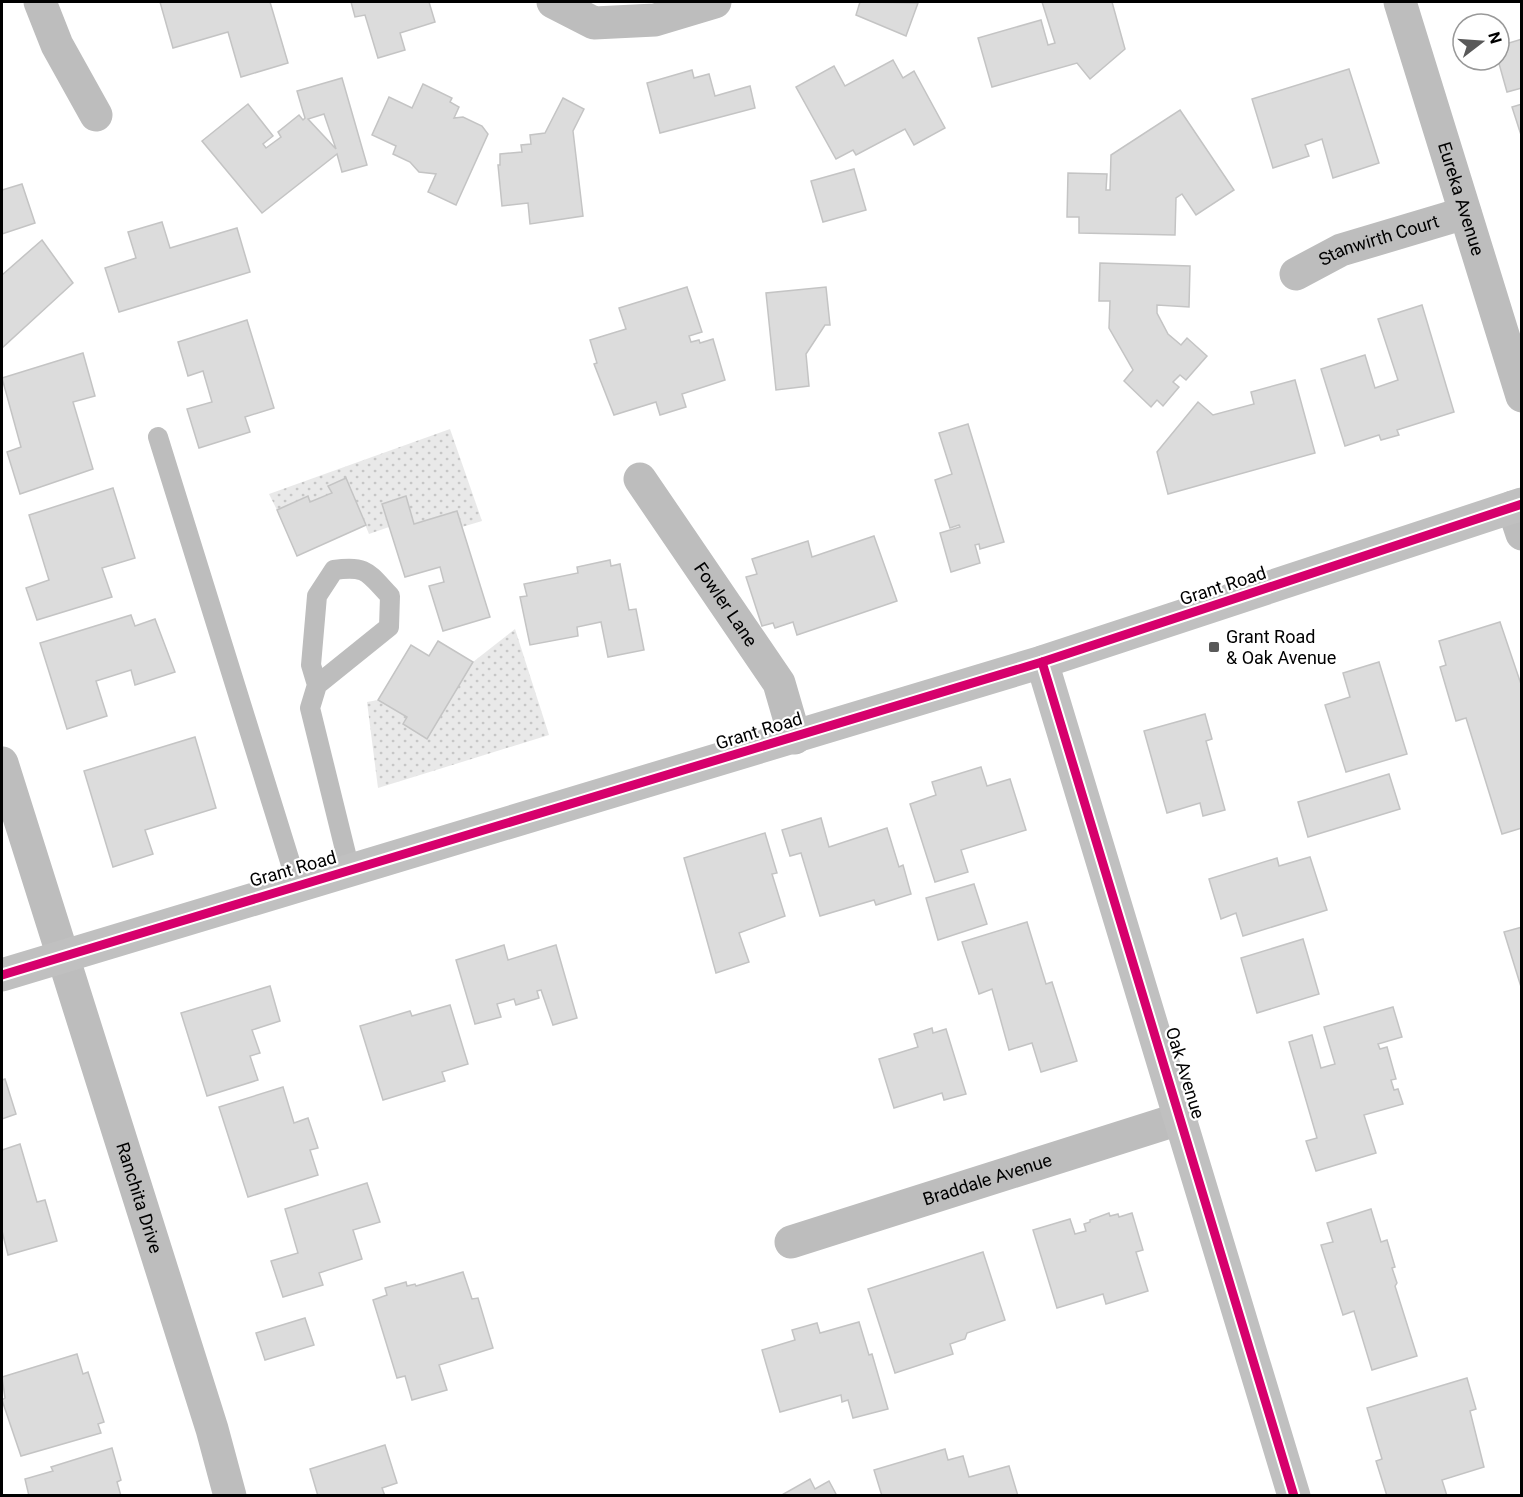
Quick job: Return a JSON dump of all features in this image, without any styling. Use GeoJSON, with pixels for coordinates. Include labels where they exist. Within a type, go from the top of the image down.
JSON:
{"type":"FeatureCollection","features":[{"type":"Feature","properties":{"kind":"main road","name":"Grant Road"},"geometry":{"type":"LineString","coordinates":[[2,975],[297,884],[795,738],[1519,515]]}},
{"type":"Feature","properties":{"kind":"main road","name":"Oak Avenue"},"geometry":{"type":"LineString","coordinates":[[1042,662],[1182,1118],[1294,1496]]}},
{"type":"Feature","properties":{"kind":"street"},"geometry":{"type":"LineString","coordinates":[[40,2],[57,45],[96,115]]}},
{"type":"Feature","properties":{"kind":"street"},"geometry":{"type":"LineString","coordinates":[[553,2],[594,23],[655,20],[715,2]]}},
{"type":"Feature","properties":{"kind":"street","name":"Eureka Avenue"},"geometry":{"type":"LineString","coordinates":[[1400,2],[1521,396]]}},
{"type":"Feature","properties":{"kind":"street","name":"Stanwirth Court"},"geometry":{"type":"LineString","coordinates":[[1296,274],[1341,250],[1465,213]]}},
{"type":"Feature","properties":{"kind":"street","name":"Fowler Lane"},"geometry":{"type":"LineString","coordinates":[[640,479],[779,683],[795,738]]}},
{"type":"Feature","properties":{"kind":"street","name":"Ranchita Drive"},"geometry":{"type":"LineString","coordinates":[[2,763],[44,903],[63,955],[208,1417],[230,1496]]}},
{"type":"Feature","properties":{"kind":"street","name":"Braddale Avenue"},"geometry":{"type":"LineString","coordinates":[[791,1242],[1182,1118]]}},
{"type":"Feature","properties":{"kind":"lane"},"geometry":{"type":"LineString","coordinates":[[158,437],[297,884]]}},
{"type":"Feature","properties":{"kind":"lane"},"geometry":{"type":"LineString","coordinates":[[317,685],[389,627],[390,596],[364,570],[348,568],[334,570],[317,596],[311,665],[317,685],[310,708],[315,736],[350,870]]}},
{"type":"Feature","properties":{"kind":"shaded area"},"geometry":{"type":"Polygon","coordinates":[[[450,429],[482,521],[462,527],[457,511],[414,524],[405,497],[382,504],[389,527],[369,534],[346,478],[329,486],[332,493],[310,502],[307,496],[277,510],[269,494],[450,429]]]}},
{"type":"Feature","properties":{"kind":"shaded area"},"geometry":{"type":"Polygon","coordinates":[[[515,629],[549,735],[378,788],[367,702],[378,700],[407,717],[403,724],[427,739],[473,662],[515,629]]]}},
{"type":"Feature","properties":{"kind":"building"},"geometry":{"type":"Polygon","coordinates":[[[160,2],[270,2],[288,63],[241,77],[228,32],[173,48],[160,2]]]}},
{"type":"Feature","properties":{"kind":"building"},"geometry":{"type":"Polygon","coordinates":[[[351,2],[429,2],[435,22],[400,33],[405,50],[378,58],[365,15],[355,17],[351,2]]]}},
{"type":"Feature","properties":{"kind":"building"},"geometry":{"type":"Polygon","coordinates":[[[860,2],[918,3],[906,36],[856,15],[860,2]]]}},
{"type":"Feature","properties":{"kind":"building"},"geometry":{"type":"Polygon","coordinates":[[[1042,2],[1112,2],[1125,49],[1090,79],[1077,63],[992,87],[978,38],[1041,20],[1048,45],[1055,43],[1042,2]]]}},
{"type":"Feature","properties":{"kind":"building"},"geometry":{"type":"Polygon","coordinates":[[[1522,39],[1522,88],[1507,92],[1501,72],[1511,72],[1511,42],[1522,39]]]}},
{"type":"Feature","properties":{"kind":"building"},"geometry":{"type":"Polygon","coordinates":[[[893,60],[903,78],[914,71],[945,128],[914,145],[905,129],[856,155],[853,150],[836,159],[796,87],[834,66],[845,86],[893,60]]]}},
{"type":"Feature","properties":{"kind":"building"},"geometry":{"type":"Polygon","coordinates":[[[1349,69],[1379,163],[1333,178],[1322,139],[1305,145],[1309,156],[1273,168],[1252,99],[1349,69]]]}},
{"type":"Feature","properties":{"kind":"building"},"geometry":{"type":"Polygon","coordinates":[[[692,70],[694,78],[709,74],[715,96],[750,86],[755,108],[660,133],[647,83],[692,70]]]}},
{"type":"Feature","properties":{"kind":"building"},"geometry":{"type":"Polygon","coordinates":[[[342,78],[367,165],[342,172],[337,154],[262,213],[202,141],[248,104],[273,136],[263,144],[266,148],[281,137],[278,132],[299,115],[303,120],[305,118],[297,91],[342,78]],[[324,114],[308,119],[336,149],[324,114]]]}},
{"type":"Feature","properties":{"kind":"building"},"geometry":{"type":"Polygon","coordinates":[[[423,84],[452,98],[450,102],[459,107],[454,118],[463,117],[482,126],[488,134],[456,205],[428,192],[436,174],[419,172],[410,162],[393,154],[396,146],[372,135],[389,97],[412,108],[423,84]]]}},
{"type":"Feature","properties":{"kind":"building"},"geometry":{"type":"Polygon","coordinates":[[[563,98],[584,109],[573,131],[583,216],[530,224],[528,203],[502,206],[498,165],[500,165],[500,154],[522,152],[521,145],[531,144],[530,135],[545,133],[563,98]]]}},
{"type":"Feature","properties":{"kind":"building"},"geometry":{"type":"Polygon","coordinates":[[[1522,104],[1522,138],[1512,107],[1522,104]]]}},
{"type":"Feature","properties":{"kind":"building"},"geometry":{"type":"Polygon","coordinates":[[[1180,110],[1234,190],[1196,215],[1182,194],[1176,198],[1175,235],[1079,233],[1079,217],[1067,217],[1068,173],[1107,174],[1106,190],[1110,190],[1111,155],[1180,110]]]}},
{"type":"Feature","properties":{"kind":"building"},"geometry":{"type":"Polygon","coordinates":[[[854,169],[866,210],[823,222],[811,181],[854,169]]]}},
{"type":"Feature","properties":{"kind":"building"},"geometry":{"type":"Polygon","coordinates":[[[22,184],[35,223],[2,234],[2,190],[22,184]]]}},
{"type":"Feature","properties":{"kind":"building"},"geometry":{"type":"Polygon","coordinates":[[[162,222],[170,248],[237,228],[250,272],[119,312],[105,268],[136,258],[128,232],[162,222]]]}},
{"type":"Feature","properties":{"kind":"building"},"geometry":{"type":"Polygon","coordinates":[[[42,240],[73,283],[2,348],[2,275],[42,240]]]}},
{"type":"Feature","properties":{"kind":"building"},"geometry":{"type":"Polygon","coordinates":[[[1100,263],[1190,266],[1189,307],[1157,305],[1157,313],[1168,334],[1181,345],[1187,338],[1207,356],[1186,380],[1180,375],[1173,382],[1179,387],[1163,406],[1157,400],[1151,407],[1124,381],[1133,370],[1109,328],[1110,301],[1099,301],[1100,263]]]}},
{"type":"Feature","properties":{"kind":"building"},"geometry":{"type":"Polygon","coordinates":[[[687,287],[702,332],[689,336],[691,342],[699,340],[700,343],[713,339],[725,380],[682,394],[686,407],[660,415],[656,402],[614,415],[594,364],[597,363],[590,340],[626,329],[619,308],[687,287]]]}},
{"type":"Feature","properties":{"kind":"building"},"geometry":{"type":"Polygon","coordinates":[[[826,287],[830,325],[825,325],[806,354],[809,386],[776,390],[766,293],[826,287]]]}},
{"type":"Feature","properties":{"kind":"building"},"geometry":{"type":"Polygon","coordinates":[[[1422,305],[1454,412],[1397,430],[1399,435],[1381,440],[1379,435],[1345,446],[1321,369],[1365,355],[1375,388],[1398,380],[1378,319],[1422,305]]]}},
{"type":"Feature","properties":{"kind":"building"},"geometry":{"type":"Polygon","coordinates":[[[247,320],[274,408],[245,417],[250,432],[199,448],[187,409],[212,402],[203,371],[188,376],[178,342],[247,320]]]}},
{"type":"Feature","properties":{"kind":"building"},"geometry":{"type":"Polygon","coordinates":[[[83,353],[95,396],[73,402],[93,469],[20,494],[7,452],[21,447],[2,378],[83,353]]]}},
{"type":"Feature","properties":{"kind":"building"},"geometry":{"type":"Polygon","coordinates":[[[1295,380],[1315,453],[1168,494],[1157,452],[1198,402],[1213,415],[1254,404],[1251,392],[1295,380]]]}},
{"type":"Feature","properties":{"kind":"building"},"geometry":{"type":"Polygon","coordinates":[[[968,424],[1004,542],[980,549],[979,544],[975,545],[980,563],[951,572],[940,533],[960,527],[959,525],[950,528],[935,480],[952,474],[939,433],[968,424]]]}},
{"type":"Feature","properties":{"kind":"building"},"geometry":{"type":"Polygon","coordinates":[[[346,478],[366,525],[297,556],[277,510],[308,496],[310,502],[332,493],[328,486],[346,478]]]}},
{"type":"Feature","properties":{"kind":"building"},"geometry":{"type":"Polygon","coordinates":[[[113,488],[135,558],[102,568],[112,597],[37,620],[26,588],[49,580],[29,515],[113,488]]]}},
{"type":"Feature","properties":{"kind":"building"},"geometry":{"type":"Polygon","coordinates":[[[406,496],[414,524],[457,511],[490,617],[443,631],[429,586],[444,582],[440,567],[405,577],[382,504],[406,496]]]}},
{"type":"Feature","properties":{"kind":"building"},"geometry":{"type":"Polygon","coordinates":[[[874,536],[897,601],[797,635],[793,622],[775,628],[773,623],[762,626],[746,577],[757,574],[752,559],[808,541],[812,557],[874,536]]]}},
{"type":"Feature","properties":{"kind":"building"},"geometry":{"type":"Polygon","coordinates":[[[610,560],[611,566],[620,564],[629,610],[636,609],[644,650],[608,657],[601,622],[577,627],[578,636],[530,645],[520,597],[527,596],[524,584],[578,573],[577,567],[610,560]]]}},
{"type":"Feature","properties":{"kind":"building"},"geometry":{"type":"Polygon","coordinates":[[[131,615],[135,626],[155,619],[175,672],[135,685],[131,670],[96,681],[107,716],[67,729],[40,643],[131,615]]]}},
{"type":"Feature","properties":{"kind":"building"},"geometry":{"type":"Polygon","coordinates":[[[1500,622],[1522,687],[1522,828],[1502,834],[1466,718],[1456,721],[1440,667],[1446,665],[1439,641],[1500,622]]]}},
{"type":"Feature","properties":{"kind":"building"},"geometry":{"type":"Polygon","coordinates":[[[438,641],[473,662],[427,739],[403,724],[407,717],[378,700],[411,645],[429,656],[438,641]]]}},
{"type":"Feature","properties":{"kind":"building"},"geometry":{"type":"Polygon","coordinates":[[[1379,662],[1407,754],[1346,772],[1325,705],[1350,697],[1343,673],[1379,662]]]}},
{"type":"Feature","properties":{"kind":"building"},"geometry":{"type":"Polygon","coordinates":[[[1205,714],[1212,739],[1206,741],[1225,810],[1203,816],[1200,803],[1167,813],[1144,731],[1205,714]]]}},
{"type":"Feature","properties":{"kind":"building"},"geometry":{"type":"Polygon","coordinates":[[[195,737],[216,808],[145,830],[153,854],[113,867],[84,771],[195,737]]]}},
{"type":"Feature","properties":{"kind":"building"},"geometry":{"type":"Polygon","coordinates":[[[981,767],[987,786],[1010,779],[1026,830],[961,850],[968,872],[935,882],[910,804],[936,795],[932,782],[981,767]]]}},
{"type":"Feature","properties":{"kind":"building"},"geometry":{"type":"Polygon","coordinates":[[[1389,774],[1400,809],[1308,837],[1298,802],[1389,774]]]}},
{"type":"Feature","properties":{"kind":"building"},"geometry":{"type":"Polygon","coordinates":[[[821,818],[829,847],[887,828],[899,867],[903,865],[911,894],[876,905],[874,900],[820,916],[801,853],[790,856],[782,830],[821,818]]]}},
{"type":"Feature","properties":{"kind":"building"},"geometry":{"type":"Polygon","coordinates":[[[765,833],[777,873],[772,874],[785,916],[739,933],[749,962],[716,973],[684,858],[765,833]]]}},
{"type":"Feature","properties":{"kind":"building"},"geometry":{"type":"Polygon","coordinates":[[[1310,857],[1327,910],[1243,936],[1236,913],[1221,919],[1209,879],[1277,858],[1279,866],[1310,857]]]}},
{"type":"Feature","properties":{"kind":"building"},"geometry":{"type":"Polygon","coordinates":[[[974,884],[987,924],[938,940],[926,898],[974,884]]]}},
{"type":"Feature","properties":{"kind":"building"},"geometry":{"type":"Polygon","coordinates":[[[1027,922],[1046,984],[1052,982],[1077,1061],[1041,1072],[1032,1043],[1009,1050],[992,989],[979,994],[962,942],[1027,922]]]}},
{"type":"Feature","properties":{"kind":"building"},"geometry":{"type":"Polygon","coordinates":[[[1522,927],[1522,990],[1504,932],[1522,927]]]}},
{"type":"Feature","properties":{"kind":"building"},"geometry":{"type":"Polygon","coordinates":[[[1303,939],[1319,994],[1257,1013],[1241,958],[1303,939]]]}},
{"type":"Feature","properties":{"kind":"building"},"geometry":{"type":"Polygon","coordinates":[[[504,945],[508,960],[556,945],[577,1018],[553,1025],[541,990],[537,991],[539,998],[516,1005],[514,999],[497,1004],[501,1017],[475,1024],[456,960],[504,945]]]}},
{"type":"Feature","properties":{"kind":"building"},"geometry":{"type":"Polygon","coordinates":[[[270,986],[280,1021],[252,1030],[260,1053],[250,1056],[258,1080],[207,1096],[181,1013],[270,986]]]}},
{"type":"Feature","properties":{"kind":"building"},"geometry":{"type":"Polygon","coordinates":[[[450,1005],[468,1064],[442,1072],[445,1081],[383,1100],[360,1026],[410,1011],[412,1016],[450,1005]]]}},
{"type":"Feature","properties":{"kind":"building"},"geometry":{"type":"Polygon","coordinates":[[[1393,1007],[1402,1037],[1378,1044],[1380,1049],[1387,1047],[1396,1079],[1391,1080],[1394,1090],[1398,1089],[1403,1104],[1364,1115],[1376,1153],[1316,1171],[1306,1141],[1317,1138],[1289,1042],[1312,1035],[1321,1068],[1335,1064],[1324,1027],[1393,1007]]]}},
{"type":"Feature","properties":{"kind":"building"},"geometry":{"type":"Polygon","coordinates":[[[932,1028],[933,1033],[946,1029],[966,1094],[944,1100],[942,1093],[894,1108],[879,1059],[918,1047],[914,1034],[932,1028]]]}},
{"type":"Feature","properties":{"kind":"building"},"geometry":{"type":"Polygon","coordinates":[[[5,1079],[16,1114],[2,1119],[2,1080],[5,1079]]]}},
{"type":"Feature","properties":{"kind":"building"},"geometry":{"type":"Polygon","coordinates":[[[283,1087],[294,1123],[308,1118],[318,1148],[310,1150],[318,1175],[248,1197],[219,1107],[283,1087]]]}},
{"type":"Feature","properties":{"kind":"building"},"geometry":{"type":"Polygon","coordinates":[[[20,1144],[37,1202],[45,1200],[57,1241],[8,1255],[2,1231],[2,1150],[20,1144]]]}},
{"type":"Feature","properties":{"kind":"building"},"geometry":{"type":"Polygon","coordinates":[[[367,1183],[380,1222],[353,1230],[362,1259],[319,1273],[323,1285],[283,1297],[271,1261],[298,1253],[285,1209],[367,1183]]]}},
{"type":"Feature","properties":{"kind":"building"},"geometry":{"type":"Polygon","coordinates":[[[1371,1209],[1381,1242],[1387,1240],[1395,1267],[1392,1268],[1397,1283],[1395,1286],[1417,1356],[1372,1370],[1354,1311],[1343,1315],[1321,1245],[1333,1242],[1327,1223],[1371,1209]]]}},
{"type":"Feature","properties":{"kind":"building"},"geometry":{"type":"Polygon","coordinates":[[[1109,1213],[1110,1216],[1118,1214],[1119,1217],[1132,1213],[1143,1250],[1136,1252],[1148,1291],[1106,1304],[1103,1294],[1057,1308],[1033,1230],[1070,1219],[1075,1234],[1086,1231],[1084,1224],[1090,1220],[1109,1213]]]}},
{"type":"Feature","properties":{"kind":"building"},"geometry":{"type":"Polygon","coordinates":[[[983,1252],[1005,1320],[967,1333],[965,1339],[950,1344],[953,1354],[895,1373],[868,1289],[983,1252]]]}},
{"type":"Feature","properties":{"kind":"building"},"geometry":{"type":"Polygon","coordinates":[[[463,1272],[472,1299],[478,1298],[493,1348],[439,1365],[447,1390],[412,1400],[405,1376],[397,1378],[373,1300],[387,1295],[385,1288],[406,1282],[407,1286],[415,1284],[416,1286],[463,1272]]]}},
{"type":"Feature","properties":{"kind":"building"},"geometry":{"type":"Polygon","coordinates":[[[305,1318],[314,1345],[265,1360],[256,1333],[305,1318]]]}},
{"type":"Feature","properties":{"kind":"building"},"geometry":{"type":"Polygon","coordinates":[[[859,1322],[869,1355],[872,1354],[888,1409],[853,1418],[848,1400],[842,1402],[841,1395],[780,1412],[762,1350],[795,1340],[792,1330],[817,1323],[820,1333],[859,1322]]]}},
{"type":"Feature","properties":{"kind":"building"},"geometry":{"type":"Polygon","coordinates":[[[77,1354],[83,1374],[88,1372],[104,1422],[98,1424],[101,1433],[21,1456],[2,1400],[5,1398],[2,1377],[77,1354]]]}},
{"type":"Feature","properties":{"kind":"building"},"geometry":{"type":"Polygon","coordinates":[[[1467,1378],[1476,1409],[1470,1411],[1484,1467],[1442,1480],[1447,1496],[1387,1496],[1376,1461],[1382,1459],[1367,1408],[1467,1378]]]}},
{"type":"Feature","properties":{"kind":"building"},"geometry":{"type":"Polygon","coordinates":[[[385,1445],[397,1483],[382,1488],[385,1496],[318,1496],[310,1469],[385,1445]]]}},
{"type":"Feature","properties":{"kind":"building"},"geometry":{"type":"Polygon","coordinates":[[[112,1448],[121,1480],[117,1482],[121,1496],[29,1496],[25,1479],[53,1471],[51,1467],[112,1448]]]}},
{"type":"Feature","properties":{"kind":"building"},"geometry":{"type":"Polygon","coordinates":[[[945,1449],[948,1460],[963,1456],[969,1477],[1009,1466],[1018,1496],[882,1496],[874,1470],[945,1449]]]}},
{"type":"Feature","properties":{"kind":"building"},"geometry":{"type":"Polygon","coordinates":[[[810,1479],[815,1489],[829,1481],[837,1496],[780,1496],[810,1479]]]}},
{"type":"Feature","properties":{"kind":"cycle path"},"geometry":{"type":"LineString","coordinates":[[2,975],[1042,662],[1522,504]]}},
{"type":"Feature","properties":{"kind":"cycle path"},"geometry":{"type":"LineString","coordinates":[[1042,662],[1294,1496]]}},
{"type":"Feature","properties":{"kind":"place","name":"Grant Road & Oak Avenue"},"geometry":{"type":"Point","coordinates":[1214,647]}}]}
